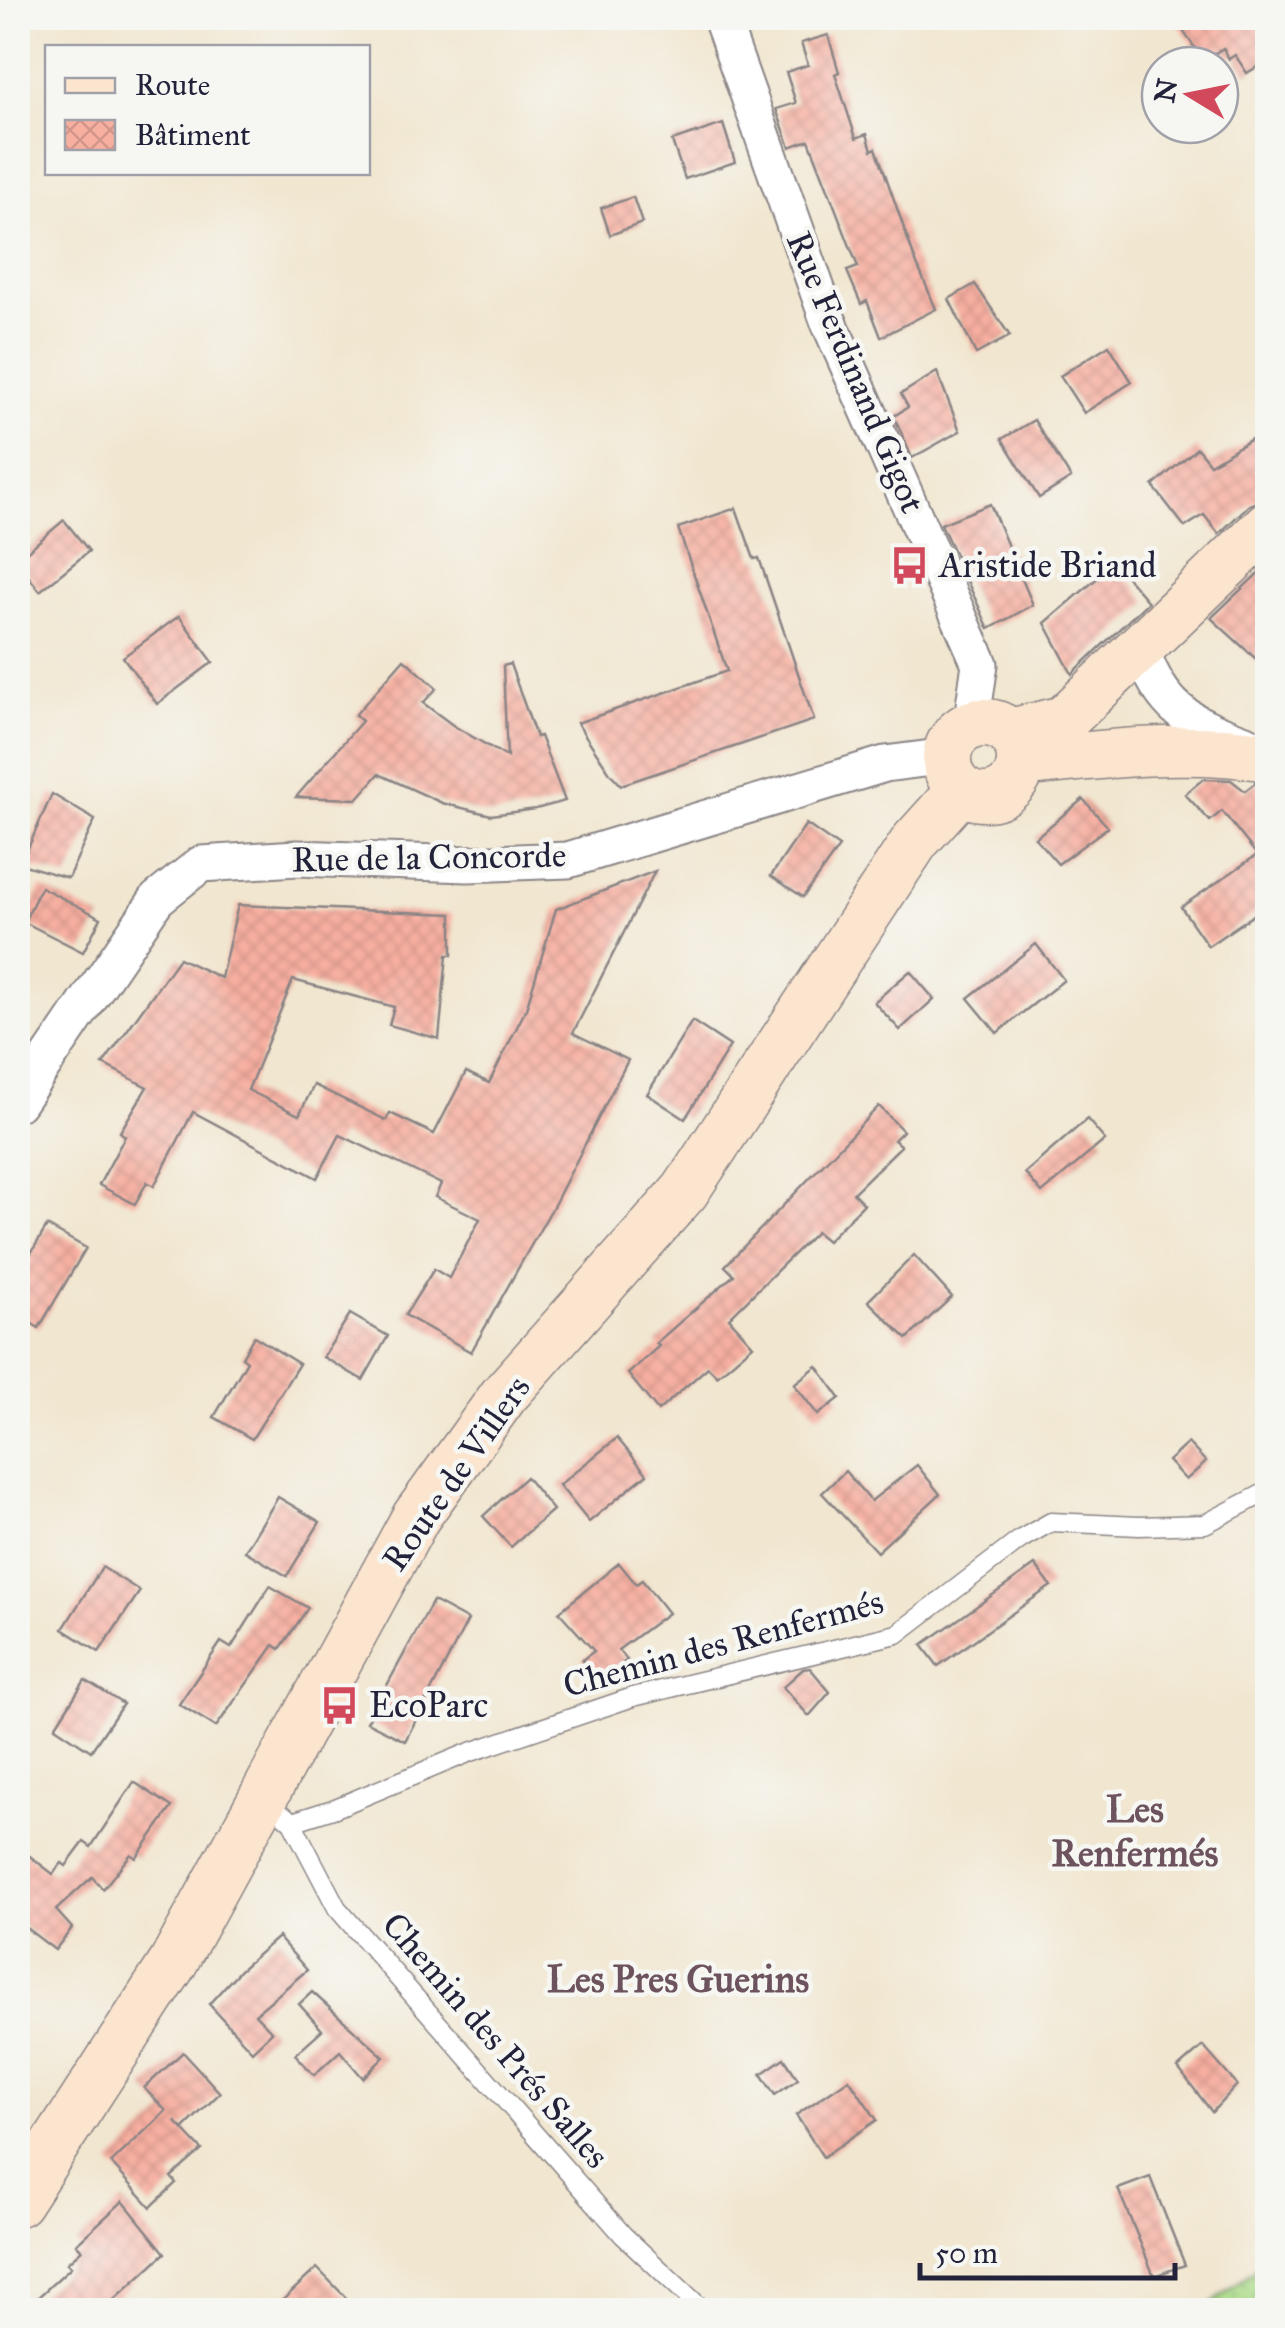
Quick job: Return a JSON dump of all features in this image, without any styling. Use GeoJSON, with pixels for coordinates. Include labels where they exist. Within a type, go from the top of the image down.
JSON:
{"type":"FeatureCollection","features":[{"type":"Feature","properties":{"kind":"main road"},"geometry":{"type":"LineString","coordinates":[[982,754],[1064,720],[1268,524]]}},
{"type":"Feature","properties":{"kind":"main road"},"geometry":{"type":"LineString","coordinates":[[982,754],[1268,754]]}},
{"type":"Feature","properties":{"kind":"main road","name":"Route de Villers"},"geometry":{"type":"LineString","coordinates":[[18,2202],[276,1809],[416,1517],[504,1396],[685,1191],[915,841],[982,754]]}},
{"type":"Feature","properties":{"kind":"street","name":"Rue Ferdinand Gigot"},"geometry":{"type":"LineString","coordinates":[[721,18],[828,320],[980,664],[982,754]]}},
{"type":"Feature","properties":{"kind":"street"},"geometry":{"type":"LineString","coordinates":[[1140,646],[1169,703],[1192,722],[1268,754]]}},
{"type":"Feature","properties":{"kind":"street","name":"Rue de la Concorde"},"geometry":{"type":"LineString","coordinates":[[18,1103],[157,899],[201,864],[267,858],[468,864],[568,860],[884,764],[982,754]]}},
{"type":"Feature","properties":{"kind":"lane","name":"Chemin des Renfermés"},"geometry":{"type":"LineString","coordinates":[[276,1809],[333,1809],[468,1753],[633,1697],[896,1634],[1020,1539],[1051,1522],[1205,1524],[1268,1491]]}},
{"type":"Feature","properties":{"kind":"lane","name":"Chemin des Prés Salles"},"geometry":{"type":"LineString","coordinates":[[276,1809],[337,1908],[623,2235],[703,2310]]}},
{"type":"Feature","properties":{"kind":"green space"},"geometry":{"type":"Polygon","coordinates":[[[1267,2260],[1267,2310],[1203,2310],[1267,2260]]]}},
{"type":"Feature","properties":{"kind":"building"},"geometry":{"type":"Polygon","coordinates":[[[1174,18],[1268,18],[1268,60],[1247,73],[1240,62],[1240,45],[1193,45],[1174,18]]]}},
{"type":"Feature","properties":{"kind":"building"},"geometry":{"type":"Polygon","coordinates":[[[828,35],[839,72],[835,74],[856,138],[867,134],[872,150],[876,148],[936,309],[881,337],[867,301],[861,304],[847,271],[858,267],[809,140],[790,147],[776,109],[796,103],[786,72],[808,65],[801,43],[828,35]]]}},
{"type":"Feature","properties":{"kind":"building"},"geometry":{"type":"Polygon","coordinates":[[[723,124],[735,162],[685,179],[672,141],[723,124]]]}},
{"type":"Feature","properties":{"kind":"building"},"geometry":{"type":"Polygon","coordinates":[[[633,197],[642,223],[610,235],[601,208],[633,197]]]}},
{"type":"Feature","properties":{"kind":"building"},"geometry":{"type":"Polygon","coordinates":[[[975,284],[1010,336],[976,354],[949,299],[975,284]]]}},
{"type":"Feature","properties":{"kind":"building"},"geometry":{"type":"Polygon","coordinates":[[[1109,345],[1132,382],[1084,413],[1060,376],[1109,345]]]}},
{"type":"Feature","properties":{"kind":"building"},"geometry":{"type":"Polygon","coordinates":[[[937,372],[960,431],[912,458],[894,416],[908,407],[901,394],[937,372]]]}},
{"type":"Feature","properties":{"kind":"building"},"geometry":{"type":"Polygon","coordinates":[[[1034,420],[1071,478],[1039,498],[1002,439],[1034,420]]]}},
{"type":"Feature","properties":{"kind":"building"},"geometry":{"type":"Polygon","coordinates":[[[1268,429],[1268,498],[1249,505],[1219,534],[1204,515],[1185,527],[1153,486],[1197,448],[1210,464],[1268,429]]]}},
{"type":"Feature","properties":{"kind":"building"},"geometry":{"type":"Polygon","coordinates":[[[990,504],[1033,605],[989,629],[941,524],[990,504]]]}},
{"type":"Feature","properties":{"kind":"building"},"geometry":{"type":"Polygon","coordinates":[[[736,508],[754,559],[759,558],[814,720],[621,785],[577,723],[727,671],[678,528],[736,508]]]}},
{"type":"Feature","properties":{"kind":"building"},"geometry":{"type":"Polygon","coordinates":[[[64,520],[89,551],[40,591],[18,559],[64,520]]]}},
{"type":"Feature","properties":{"kind":"building"},"geometry":{"type":"Polygon","coordinates":[[[1115,563],[1148,602],[1072,674],[1045,623],[1115,563]]]}},
{"type":"Feature","properties":{"kind":"building"},"geometry":{"type":"Polygon","coordinates":[[[1268,564],[1268,670],[1211,618],[1268,564]]]}},
{"type":"Feature","properties":{"kind":"building"},"geometry":{"type":"Polygon","coordinates":[[[179,616],[213,662],[157,704],[123,657],[179,616]]]}},
{"type":"Feature","properties":{"kind":"building"},"geometry":{"type":"Polygon","coordinates":[[[404,659],[437,688],[423,703],[507,757],[503,666],[510,664],[536,737],[540,736],[565,801],[491,815],[442,803],[379,774],[357,799],[296,797],[362,721],[355,715],[404,659]]]}},
{"type":"Feature","properties":{"kind":"building"},"geometry":{"type":"Polygon","coordinates":[[[1203,779],[1231,780],[1245,791],[1255,783],[1268,784],[1268,905],[1208,946],[1181,907],[1257,855],[1222,811],[1210,821],[1185,794],[1203,779]]]}},
{"type":"Feature","properties":{"kind":"building"},"geometry":{"type":"Polygon","coordinates":[[[52,794],[95,820],[68,878],[21,864],[52,794]]]}},
{"type":"Feature","properties":{"kind":"building"},"geometry":{"type":"Polygon","coordinates":[[[1083,799],[1108,827],[1058,864],[1035,838],[1083,799]]]}},
{"type":"Feature","properties":{"kind":"building"},"geometry":{"type":"Polygon","coordinates":[[[806,824],[839,847],[803,897],[771,876],[806,824]]]}},
{"type":"Feature","properties":{"kind":"building"},"geometry":{"type":"Polygon","coordinates":[[[655,871],[573,1033],[628,1060],[555,1203],[471,1352],[405,1315],[434,1269],[449,1278],[480,1219],[435,1197],[441,1184],[340,1135],[317,1178],[193,1112],[154,1186],[147,1182],[135,1204],[99,1185],[125,1136],[120,1132],[147,1087],[103,1064],[179,958],[221,978],[238,905],[452,914],[452,955],[447,955],[439,1039],[389,1025],[394,1007],[293,980],[248,1090],[299,1115],[314,1085],[386,1120],[390,1113],[434,1134],[466,1072],[489,1083],[526,1009],[556,909],[655,871]]]}},
{"type":"Feature","properties":{"kind":"building"},"geometry":{"type":"Polygon","coordinates":[[[41,887],[101,918],[83,952],[24,922],[41,887]]]}},
{"type":"Feature","properties":{"kind":"building"},"geometry":{"type":"Polygon","coordinates":[[[1036,944],[1064,980],[997,1033],[968,998],[1036,944]]]}},
{"type":"Feature","properties":{"kind":"building"},"geometry":{"type":"Polygon","coordinates":[[[910,971],[934,999],[900,1030],[874,1002],[910,971]]]}},
{"type":"Feature","properties":{"kind":"building"},"geometry":{"type":"Polygon","coordinates":[[[692,1021],[730,1046],[685,1119],[647,1094],[692,1021]]]}},
{"type":"Feature","properties":{"kind":"building"},"geometry":{"type":"Polygon","coordinates":[[[879,1106],[903,1131],[894,1140],[901,1146],[853,1193],[864,1204],[827,1241],[816,1232],[729,1318],[753,1345],[717,1376],[708,1367],[658,1411],[628,1374],[659,1346],[656,1343],[734,1275],[725,1266],[879,1106]]]}},
{"type":"Feature","properties":{"kind":"building"},"geometry":{"type":"Polygon","coordinates":[[[1087,1119],[1105,1140],[1042,1193],[1025,1173],[1087,1119]]]}},
{"type":"Feature","properties":{"kind":"building"},"geometry":{"type":"Polygon","coordinates":[[[47,1226],[86,1248],[39,1328],[18,1315],[18,1275],[47,1226]]]}},
{"type":"Feature","properties":{"kind":"building"},"geometry":{"type":"Polygon","coordinates":[[[914,1255],[952,1297],[907,1339],[868,1301],[914,1255]]]}},
{"type":"Feature","properties":{"kind":"building"},"geometry":{"type":"Polygon","coordinates":[[[350,1314],[388,1336],[363,1380],[323,1357],[350,1314]]]}},
{"type":"Feature","properties":{"kind":"building"},"geometry":{"type":"Polygon","coordinates":[[[254,1336],[299,1364],[252,1439],[214,1417],[247,1361],[242,1357],[254,1336]]]}},
{"type":"Feature","properties":{"kind":"building"},"geometry":{"type":"Polygon","coordinates":[[[817,1366],[840,1398],[818,1415],[794,1384],[817,1366]]]}},
{"type":"Feature","properties":{"kind":"building"},"geometry":{"type":"Polygon","coordinates":[[[617,1438],[647,1474],[589,1522],[559,1485],[617,1438]]]}},
{"type":"Feature","properties":{"kind":"building"},"geometry":{"type":"Polygon","coordinates":[[[1188,1443],[1206,1462],[1186,1480],[1168,1461],[1188,1443]]]}},
{"type":"Feature","properties":{"kind":"building"},"geometry":{"type":"Polygon","coordinates":[[[917,1465],[940,1494],[877,1552],[822,1493],[845,1471],[871,1501],[917,1465]]]}},
{"type":"Feature","properties":{"kind":"building"},"geometry":{"type":"Polygon","coordinates":[[[526,1477],[553,1510],[511,1547],[483,1516],[526,1477]]]}},
{"type":"Feature","properties":{"kind":"building"},"geometry":{"type":"Polygon","coordinates":[[[278,1497],[320,1522],[287,1576],[245,1551],[278,1497]]]}},
{"type":"Feature","properties":{"kind":"building"},"geometry":{"type":"Polygon","coordinates":[[[619,1563],[636,1584],[642,1580],[668,1613],[618,1650],[627,1660],[601,1681],[582,1660],[594,1651],[559,1612],[619,1563]]]}},
{"type":"Feature","properties":{"kind":"building"},"geometry":{"type":"Polygon","coordinates":[[[1035,1565],[1051,1586],[938,1666],[922,1645],[1035,1565]]]}},
{"type":"Feature","properties":{"kind":"building"},"geometry":{"type":"Polygon","coordinates":[[[102,1567],[140,1591],[99,1652],[63,1629],[102,1567]]]}},
{"type":"Feature","properties":{"kind":"building"},"geometry":{"type":"Polygon","coordinates":[[[270,1586],[308,1608],[280,1649],[274,1645],[216,1727],[179,1704],[221,1642],[231,1648],[270,1586]]]}},
{"type":"Feature","properties":{"kind":"building"},"geometry":{"type":"Polygon","coordinates":[[[433,1601],[468,1620],[405,1741],[367,1722],[433,1601]]]}},
{"type":"Feature","properties":{"kind":"building"},"geometry":{"type":"Polygon","coordinates":[[[810,1668],[830,1692],[809,1716],[783,1687],[803,1669],[810,1668]]]}},
{"type":"Feature","properties":{"kind":"building"},"geometry":{"type":"Polygon","coordinates":[[[85,1680],[123,1704],[91,1751],[55,1727],[85,1680]]]}},
{"type":"Feature","properties":{"kind":"building"},"geometry":{"type":"Polygon","coordinates":[[[134,1782],[172,1807],[136,1858],[131,1854],[103,1889],[92,1877],[56,1910],[72,1928],[55,1950],[18,1922],[18,1847],[53,1874],[62,1863],[66,1866],[84,1842],[91,1847],[134,1782]]]}},
{"type":"Feature","properties":{"kind":"building"},"geometry":{"type":"Polygon","coordinates":[[[278,1937],[307,1970],[255,2014],[272,2032],[252,2051],[209,2004],[278,1937]]]}},
{"type":"Feature","properties":{"kind":"building"},"geometry":{"type":"Polygon","coordinates":[[[312,1992],[384,2057],[363,2078],[340,2051],[314,2075],[295,2054],[322,2030],[299,2004],[312,1992]]]}},
{"type":"Feature","properties":{"kind":"building"},"geometry":{"type":"Polygon","coordinates":[[[1203,2046],[1237,2085],[1212,2112],[1178,2068],[1203,2046]]]}},
{"type":"Feature","properties":{"kind":"building"},"geometry":{"type":"Polygon","coordinates":[[[183,2052],[220,2093],[183,2129],[175,2121],[202,2150],[171,2177],[176,2183],[151,2207],[111,2163],[166,2111],[144,2088],[183,2052]]]}},
{"type":"Feature","properties":{"kind":"building"},"geometry":{"type":"Polygon","coordinates":[[[784,2058],[798,2079],[775,2095],[761,2074],[784,2058]]]}},
{"type":"Feature","properties":{"kind":"building"},"geometry":{"type":"Polygon","coordinates":[[[849,2079],[877,2120],[823,2157],[796,2115],[849,2079]]]}},
{"type":"Feature","properties":{"kind":"building"},"geometry":{"type":"Polygon","coordinates":[[[1150,2177],[1185,2265],[1154,2276],[1118,2189],[1150,2177]]]}},
{"type":"Feature","properties":{"kind":"building"},"geometry":{"type":"Polygon","coordinates":[[[123,2201],[165,2253],[103,2310],[24,2310],[71,2267],[67,2263],[82,2250],[76,2244],[123,2201]]]}},
{"type":"Feature","properties":{"kind":"building"},"geometry":{"type":"Polygon","coordinates":[[[317,2268],[358,2310],[272,2310],[317,2268]]]}},
{"type":"Feature","properties":{"kind":"place","name":"Aristide Briand"},"geometry":{"type":"Point","coordinates":[909,565]}},
{"type":"Feature","properties":{"kind":"place","name":"EcoParc"},"geometry":{"type":"Point","coordinates":[339,1705]}},
{"type":"Feature","properties":{"kind":"district","name":"Les Renfermés"},"geometry":{"type":"Point","coordinates":[1135,1831]}},
{"type":"Feature","properties":{"kind":"district","name":"Les Pres Guerins"},"geometry":{"type":"Point","coordinates":[678,1979]}}]}
